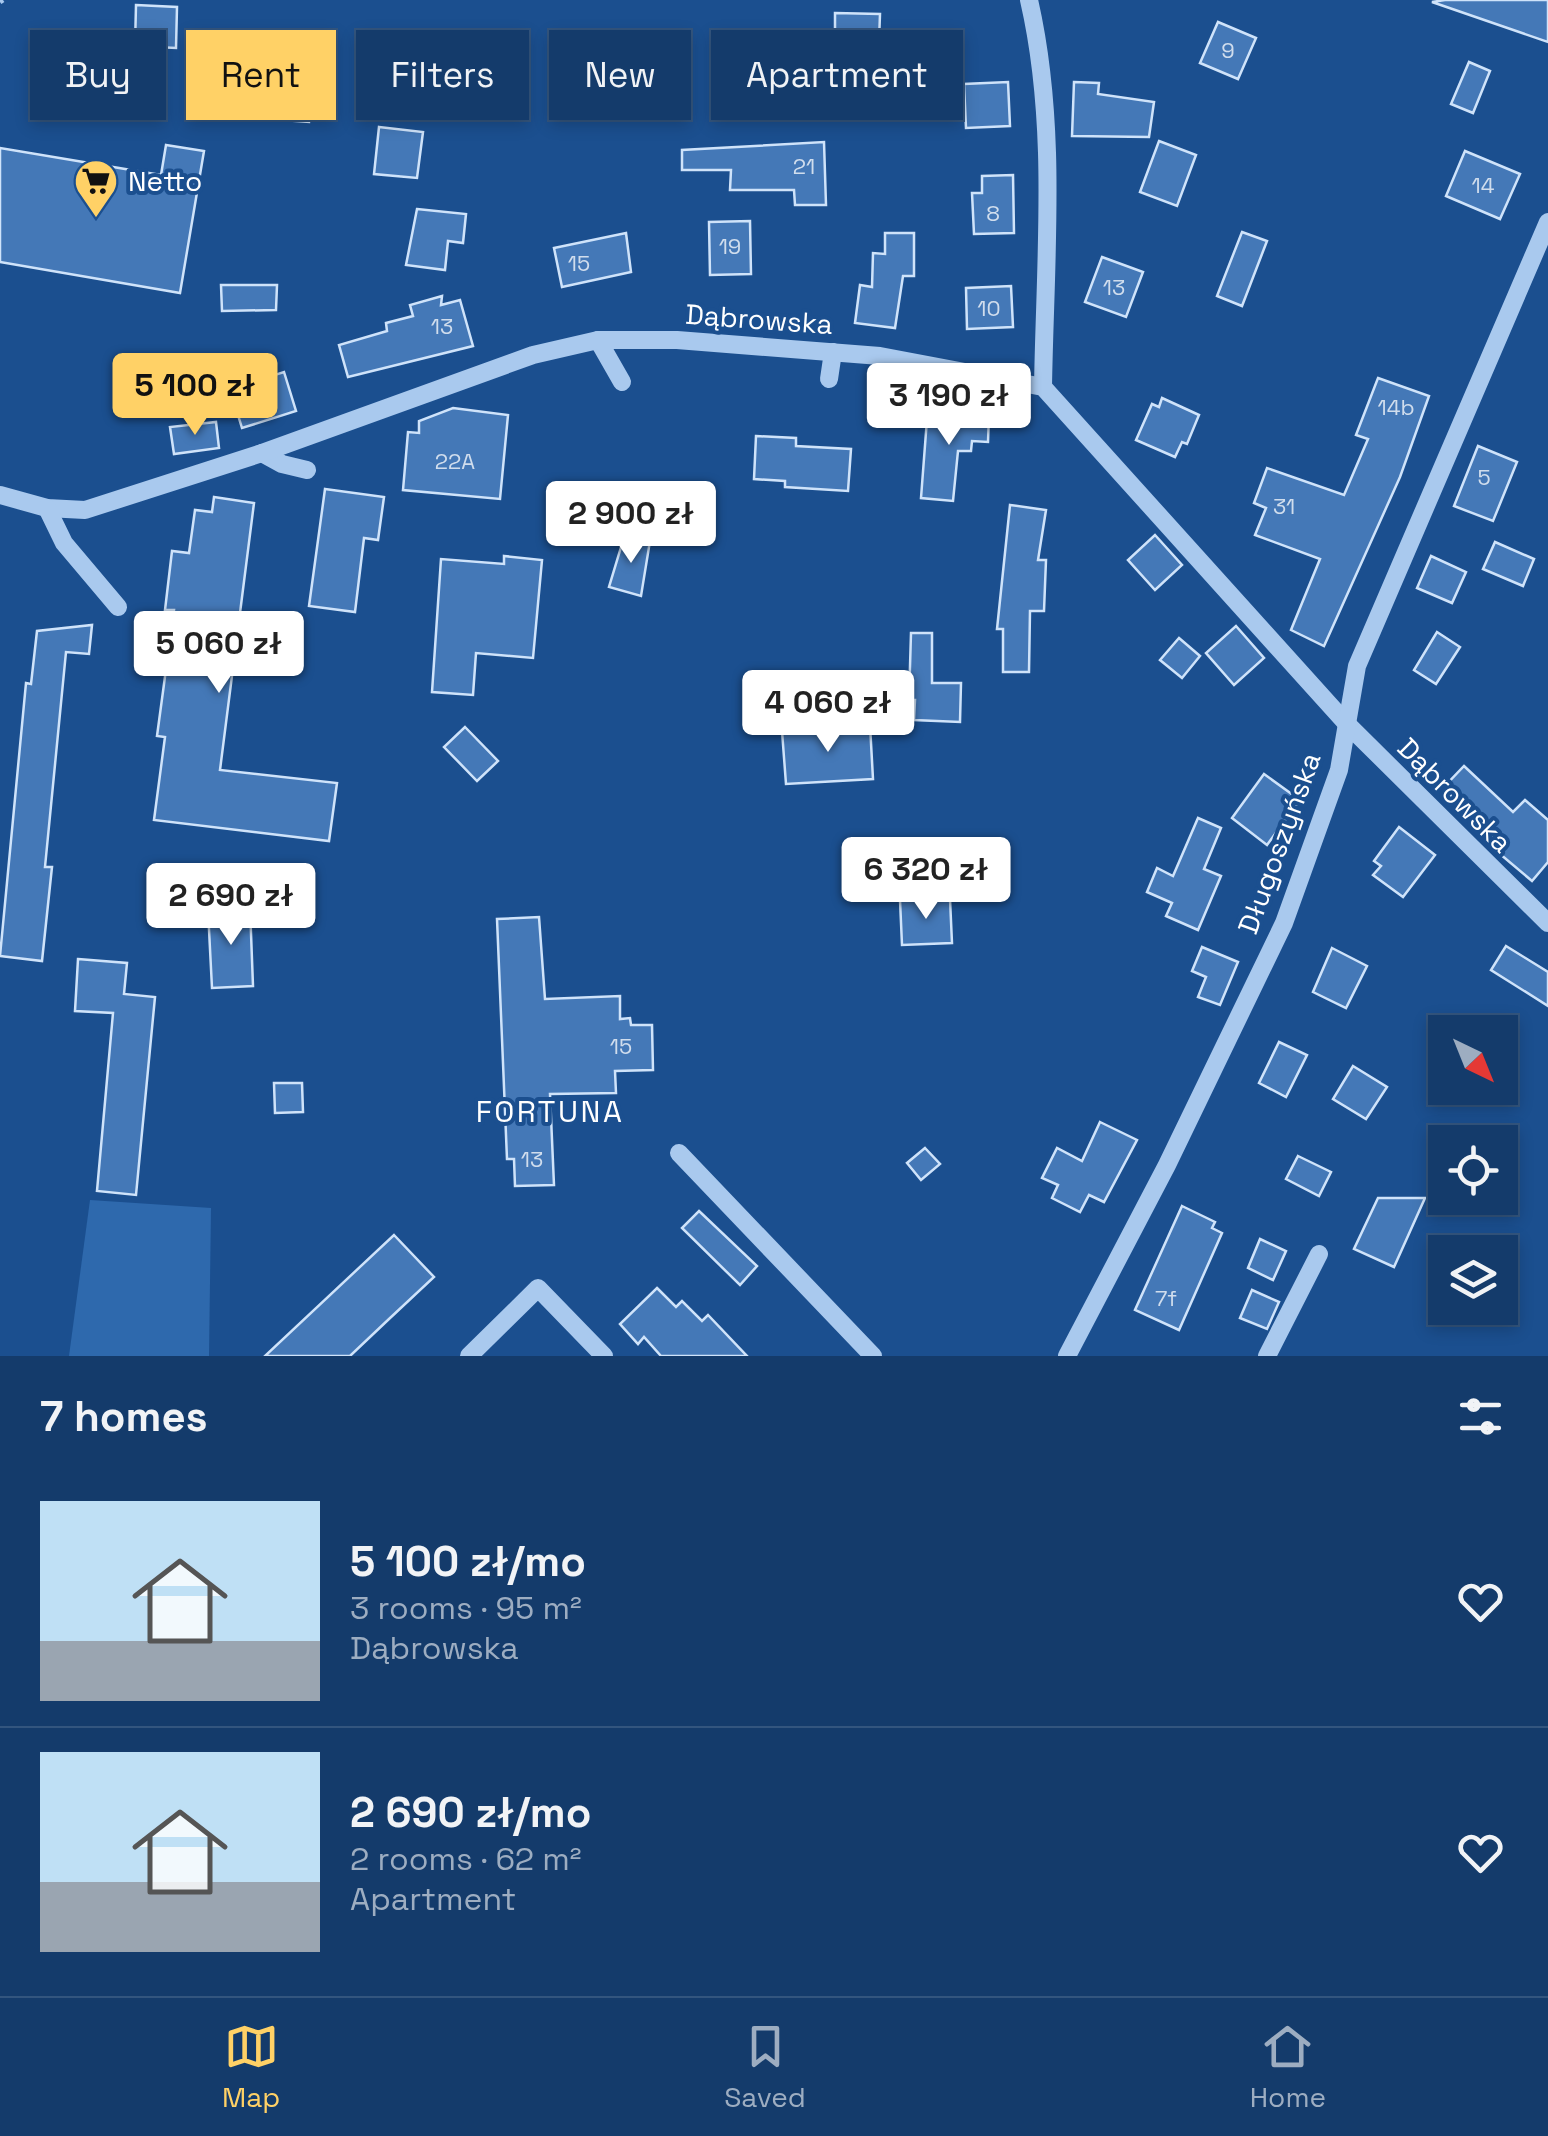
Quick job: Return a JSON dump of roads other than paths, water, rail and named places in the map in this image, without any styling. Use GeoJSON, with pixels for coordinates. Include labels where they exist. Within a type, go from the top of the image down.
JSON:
{"type":"FeatureCollection","features":[{"type":"Feature","properties":{"kind":"street"},"geometry":{"type":"LineString","coordinates":[[1029,0],[1039,42],[1047,137],[1043,387]]}},
{"type":"Feature","properties":{"kind":"street","name":"Długoszyńska"},"geometry":{"type":"LineString","coordinates":[[1066,1356],[1168,1166],[1284,923],[1339,770],[1358,666],[1548,222]]}},
{"type":"Feature","properties":{"kind":"street"},"geometry":{"type":"LineString","coordinates":[[598,340],[622,382]]}},
{"type":"Feature","properties":{"kind":"street","name":"Dąbrowska"},"geometry":{"type":"LineString","coordinates":[[0,495],[47,508],[85,510],[262,454],[533,355],[598,340],[677,340],[880,356],[1043,387],[1346,724],[1548,923]]}},
{"type":"Feature","properties":{"kind":"street"},"geometry":{"type":"LineString","coordinates":[[829,379],[833,352]]}},
{"type":"Feature","properties":{"kind":"street"},"geometry":{"type":"LineString","coordinates":[[262,454],[308,470]]}},
{"type":"Feature","properties":{"kind":"street"},"geometry":{"type":"LineString","coordinates":[[47,508],[64,544],[118,607]]}},
{"type":"Feature","properties":{"kind":"street"},"geometry":{"type":"LineString","coordinates":[[678,1153],[873,1356]]}},
{"type":"Feature","properties":{"kind":"street"},"geometry":{"type":"LineString","coordinates":[[1267,1356],[1320,1254]]}},
{"type":"Feature","properties":{"kind":"street"},"geometry":{"type":"LineString","coordinates":[[469,1356],[538,1288],[604,1356]]}},
{"type":"Feature","properties":{"kind":"place","name":"Netto"},"geometry":{"type":"Point","coordinates":[96,219]}},
{"type":"Feature","properties":{"kind":"district","name":"FORTUNA"},"geometry":{"type":"Point","coordinates":[550,1111]}}]}
